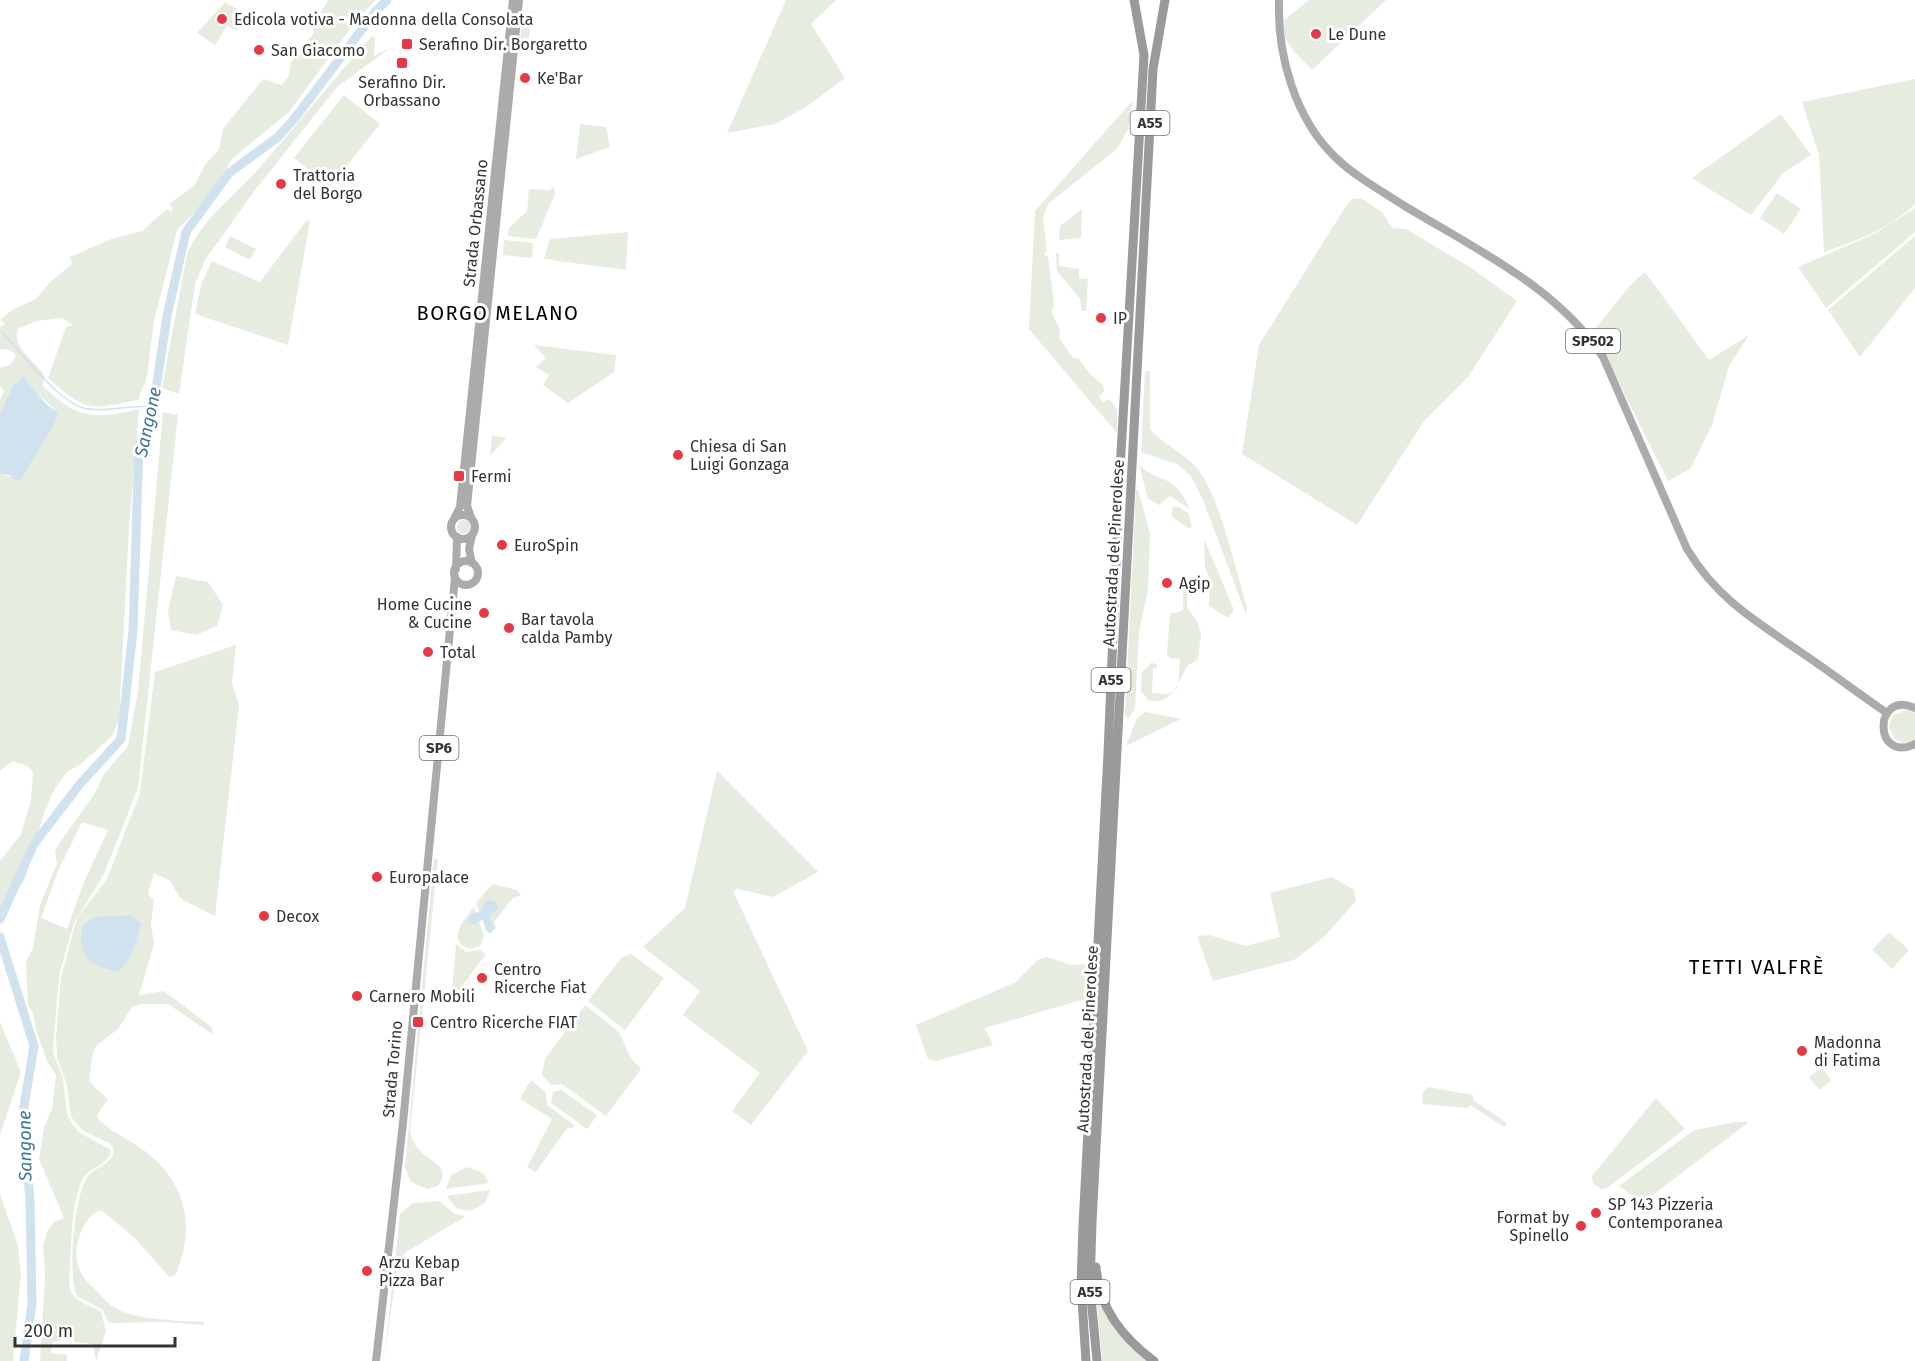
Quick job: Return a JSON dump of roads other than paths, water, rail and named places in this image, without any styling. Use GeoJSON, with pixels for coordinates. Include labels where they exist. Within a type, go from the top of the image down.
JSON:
{"type":"FeatureCollection","features":[{"type":"Feature","properties":{"kind":"highway","name":"Autostrada del Pinerolese"},"geometry":{"type":"LineString","coordinates":[[1086,1361],[1081,1285],[1083,1225],[1108,753],[1120,470],[1144,56],[1134,0]]}},
{"type":"Feature","properties":{"kind":"highway","name":"Autostrada del Pinerolese"},"geometry":{"type":"LineString","coordinates":[[1096,1361],[1090,1287],[1092,1223],[1153,69],[1165,0]]}},
{"type":"Feature","properties":{"kind":"highway"},"geometry":{"type":"LineString","coordinates":[[1092,1223],[1097,1278],[1108,1311],[1127,1339],[1154,1361]]}},
{"type":"Feature","properties":{"kind":"main road","name":"Strada Orbassano"},"geometry":{"type":"LineString","coordinates":[[454,519],[460,507],[513,0]]}},
{"type":"Feature","properties":{"kind":"main road","name":"Strada Orbassano"},"geometry":{"type":"LineString","coordinates":[[471,517],[467,506],[519,0]]}},
{"type":"Feature","properties":{"kind":"main road","name":"SP502"},"geometry":{"type":"LineString","coordinates":[[1280,0],[1284,57],[1292,87],[1305,114],[1334,156],[1362,179],[1531,284],[1568,313],[1588,334],[1604,357],[1687,549],[1703,575],[1721,596],[1887,713]]}},
{"type":"Feature","properties":{"kind":"main road"},"geometry":{"type":"LineString","coordinates":[[454,600],[465,585],[472,584],[478,576],[469,549],[475,524],[471,517],[463,515],[454,519],[451,529],[457,537],[456,573],[465,585]]}},
{"type":"Feature","properties":{"kind":"main road"},"geometry":{"type":"LineString","coordinates":[[457,537],[465,539],[472,535]]}},
{"type":"Feature","properties":{"kind":"main road"},"geometry":{"type":"LineString","coordinates":[[456,573],[463,562],[472,563]]}},
{"type":"Feature","properties":{"kind":"main road","name":"Strada Torino"},"geometry":{"type":"LineString","coordinates":[[376,1361],[456,573]]}},
{"type":"Feature","properties":{"kind":"main road"},"geometry":{"type":"LineString","coordinates":[[1915,708],[1899,705],[1887,713],[1883,726],[1887,740],[1899,747],[1915,744]]}},
{"type":"Feature","properties":{"kind":"water"},"geometry":{"type":"Polygon","coordinates":[[[22,376],[47,405],[57,412],[57,419],[21,480],[16,481],[9,475],[0,474],[0,414],[14,384],[18,384],[22,376]]]}},
{"type":"Feature","properties":{"kind":"water"},"geometry":{"type":"Polygon","coordinates":[[[492,900],[498,909],[489,917],[494,928],[490,933],[486,930],[484,919],[473,925],[467,921],[470,915],[482,911],[485,901],[492,900]]]}},
{"type":"Feature","properties":{"kind":"water"},"geometry":{"type":"Polygon","coordinates":[[[130,915],[141,924],[132,954],[119,972],[93,963],[83,952],[81,945],[83,925],[95,917],[130,915]]]}},
{"type":"Feature","properties":{"kind":"waterway","name":"Sangone"},"geometry":{"type":"LineString","coordinates":[[0,919],[34,844],[80,784],[121,739],[133,631],[139,444],[151,422],[167,316],[186,232],[229,173],[278,137],[295,118],[375,12],[387,0]]}},
{"type":"Feature","properties":{"kind":"waterway"},"geometry":{"type":"LineString","coordinates":[[2,332],[54,388],[77,405],[96,410],[137,406],[153,407]]}},
{"type":"Feature","properties":{"kind":"waterway","name":"Sangone"},"geometry":{"type":"LineString","coordinates":[[0,937],[34,1046],[23,1112],[30,1201],[32,1304],[24,1361]]}},
{"type":"Feature","properties":{"kind":"place","name":"Edicola votiva - Madonna della Consolata"},"geometry":{"type":"Point","coordinates":[222,19]}},
{"type":"Feature","properties":{"kind":"place","name":"Le Dune"},"geometry":{"type":"Point","coordinates":[1316,34]}},
{"type":"Feature","properties":{"kind":"place","name":"Serafino Dir. Borgaretto"},"geometry":{"type":"Point","coordinates":[407,44]}},
{"type":"Feature","properties":{"kind":"place","name":"San Giacomo"},"geometry":{"type":"Point","coordinates":[259,50]}},
{"type":"Feature","properties":{"kind":"place","name":"Serafino Dir. Orbassano"},"geometry":{"type":"Point","coordinates":[402,63]}},
{"type":"Feature","properties":{"kind":"place","name":"Ke'Bar"},"geometry":{"type":"Point","coordinates":[525,78]}},
{"type":"Feature","properties":{"kind":"place","name":"Trattoria del Borgo"},"geometry":{"type":"Point","coordinates":[281,184]}},
{"type":"Feature","properties":{"kind":"place","name":"IP"},"geometry":{"type":"Point","coordinates":[1101,318]}},
{"type":"Feature","properties":{"kind":"place","name":"Chiesa di San Luigi Gonzaga"},"geometry":{"type":"Point","coordinates":[678,455]}},
{"type":"Feature","properties":{"kind":"place","name":"Fermi"},"geometry":{"type":"Point","coordinates":[459,476]}},
{"type":"Feature","properties":{"kind":"place","name":"EuroSpin"},"geometry":{"type":"Point","coordinates":[502,545]}},
{"type":"Feature","properties":{"kind":"place","name":"Agip"},"geometry":{"type":"Point","coordinates":[1167,583]}},
{"type":"Feature","properties":{"kind":"place","name":"Home Cucine & Cucine"},"geometry":{"type":"Point","coordinates":[484,613]}},
{"type":"Feature","properties":{"kind":"place","name":"Bar tavola calda Pamby"},"geometry":{"type":"Point","coordinates":[509,628]}},
{"type":"Feature","properties":{"kind":"place","name":"Total"},"geometry":{"type":"Point","coordinates":[428,652]}},
{"type":"Feature","properties":{"kind":"place","name":"Europalace"},"geometry":{"type":"Point","coordinates":[377,877]}},
{"type":"Feature","properties":{"kind":"place","name":"Decox"},"geometry":{"type":"Point","coordinates":[264,916]}},
{"type":"Feature","properties":{"kind":"place","name":"Centro Ricerche Fiat"},"geometry":{"type":"Point","coordinates":[482,978]}},
{"type":"Feature","properties":{"kind":"place","name":"Carnero Mobili"},"geometry":{"type":"Point","coordinates":[357,996]}},
{"type":"Feature","properties":{"kind":"place","name":"Centro Ricerche FIAT"},"geometry":{"type":"Point","coordinates":[418,1022]}},
{"type":"Feature","properties":{"kind":"place","name":"Madonna di Fatima"},"geometry":{"type":"Point","coordinates":[1802,1051]}},
{"type":"Feature","properties":{"kind":"place","name":"SP 143 Pizzeria Contemporanea"},"geometry":{"type":"Point","coordinates":[1596,1213]}},
{"type":"Feature","properties":{"kind":"place","name":"Format by Spinello"},"geometry":{"type":"Point","coordinates":[1581,1226]}},
{"type":"Feature","properties":{"kind":"place","name":"Arzu Kebap Pizza Bar"},"geometry":{"type":"Point","coordinates":[367,1271]}},
{"type":"Feature","properties":{"kind":"district","name":"BORGO MELANO"},"geometry":{"type":"Point","coordinates":[498,313]}},
{"type":"Feature","properties":{"kind":"district","name":"TETTI VALFRÈ"},"geometry":{"type":"Point","coordinates":[1757,967]}}]}
